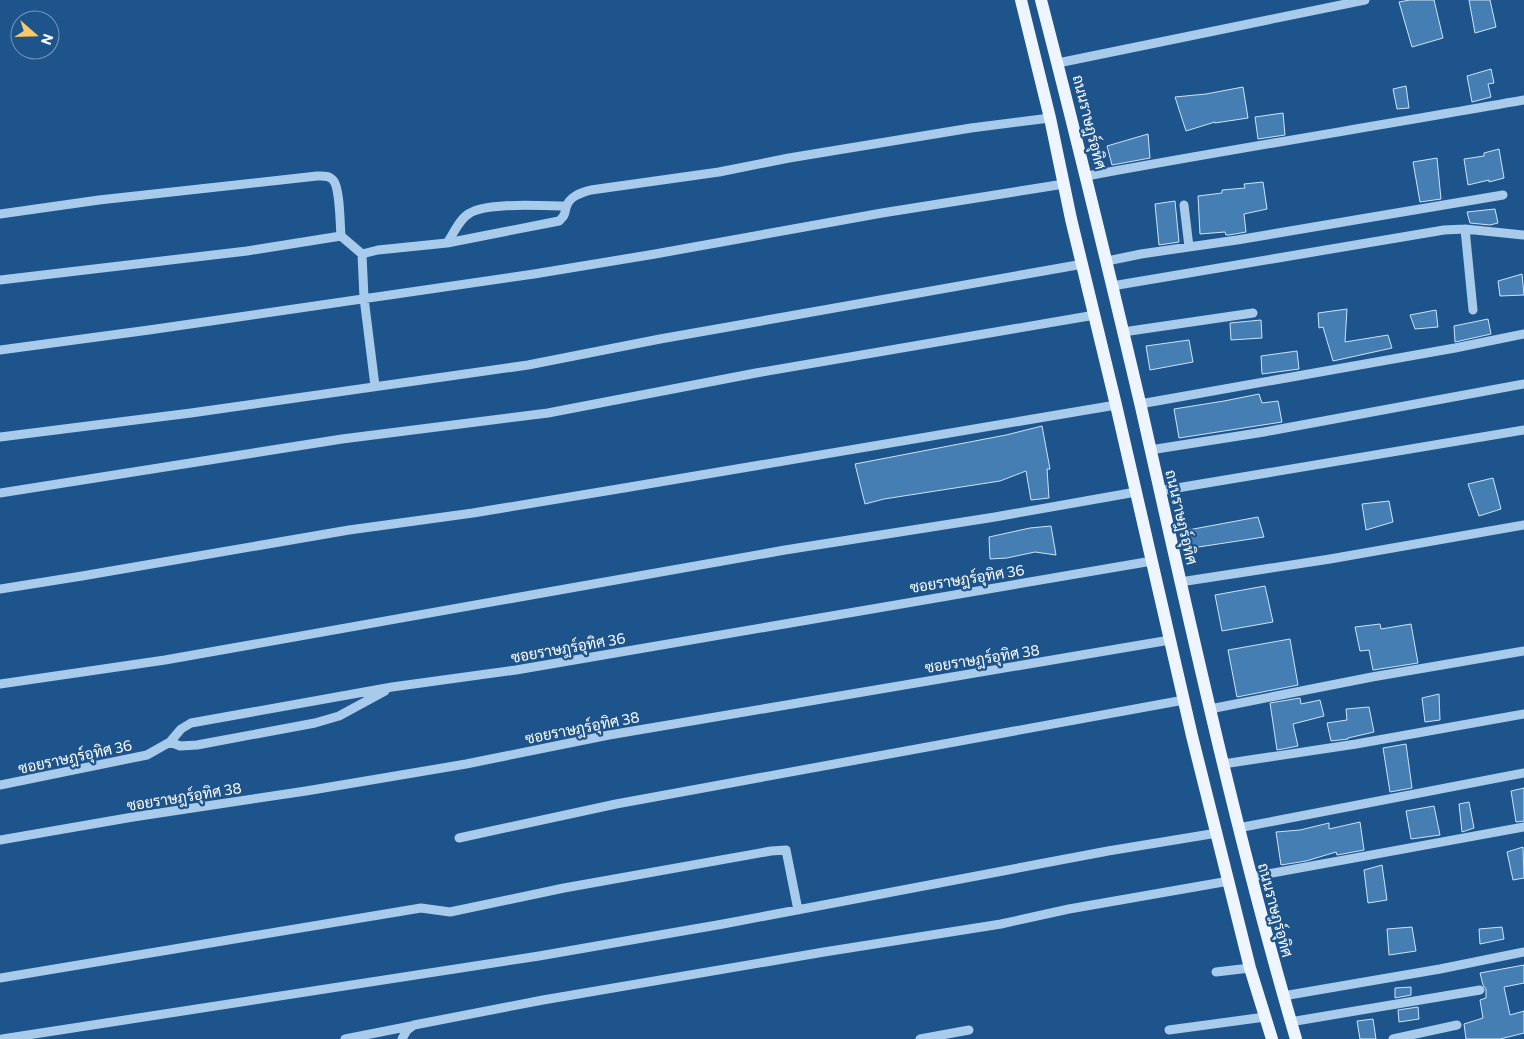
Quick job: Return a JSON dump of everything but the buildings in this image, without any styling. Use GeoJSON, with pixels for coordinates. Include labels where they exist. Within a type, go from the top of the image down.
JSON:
{"type":"FeatureCollection","features":[{"type":"Feature","properties":{"kind":"main road"},"geometry":{"type":"LineString","coordinates":[[1021,0],[1184,700],[1250,968],[1272,1039]]}},
{"type":"Feature","properties":{"kind":"main road","name":"ถนนราษฎร์อุทิศ"},"geometry":{"type":"LineString","coordinates":[[1041,0],[1087,176],[1250,877],[1269,950],[1296,1039]]}},
{"type":"Feature","properties":{"kind":"main road"},"geometry":{"type":"LineString","coordinates":[[1044,95],[1065,89]]}},
{"type":"Feature","properties":{"kind":"street"},"geometry":{"type":"LineString","coordinates":[[1058,63],[1365,0]]}},
{"type":"Feature","properties":{"kind":"street"},"geometry":{"type":"LineString","coordinates":[[1087,176],[1524,100]]}},
{"type":"Feature","properties":{"kind":"street"},"geometry":{"type":"LineString","coordinates":[[362,254],[378,250],[447,243],[559,221],[565,216],[566,206],[570,200],[577,194],[591,190],[719,172],[961,129],[1050,118]]}},
{"type":"Feature","properties":{"kind":"street"},"geometry":{"type":"LineString","coordinates":[[0,214],[100,200],[328,176],[337,187],[341,236],[362,254],[364,298],[375,386]]}},
{"type":"Feature","properties":{"kind":"street"},"geometry":{"type":"LineString","coordinates":[[0,350],[159,329],[534,274],[882,213],[1064,184]]}},
{"type":"Feature","properties":{"kind":"street"},"geometry":{"type":"LineString","coordinates":[[1107,261],[1503,195]]}},
{"type":"Feature","properties":{"kind":"street"},"geometry":{"type":"LineString","coordinates":[[1184,205],[1189,246]]}},
{"type":"Feature","properties":{"kind":"street"},"geometry":{"type":"LineString","coordinates":[[447,243],[461,220],[470,213],[480,209],[506,206],[566,206]]}},
{"type":"Feature","properties":{"kind":"street"},"geometry":{"type":"LineString","coordinates":[[1465,229],[1473,310]]}},
{"type":"Feature","properties":{"kind":"street"},"geometry":{"type":"LineString","coordinates":[[1112,286],[1444,230],[1465,229],[1523,235]]}},
{"type":"Feature","properties":{"kind":"street"},"geometry":{"type":"LineString","coordinates":[[0,280],[247,251],[341,236]]}},
{"type":"Feature","properties":{"kind":"street"},"geometry":{"type":"LineString","coordinates":[[0,437],[528,365],[699,332],[1083,264]]}},
{"type":"Feature","properties":{"kind":"street"},"geometry":{"type":"LineString","coordinates":[[1123,332],[1252,313]]}},
{"type":"Feature","properties":{"kind":"street"},"geometry":{"type":"LineString","coordinates":[[0,493],[342,439],[548,413],[756,373],[1095,315]]}},
{"type":"Feature","properties":{"kind":"street"},"geometry":{"type":"LineString","coordinates":[[1140,404],[1437,352],[1524,334]]}},
{"type":"Feature","properties":{"kind":"street"},"geometry":{"type":"LineString","coordinates":[[1150,450],[1264,432],[1524,384]]}},
{"type":"Feature","properties":{"kind":"street"},"geometry":{"type":"LineString","coordinates":[[0,589],[349,530],[473,513],[784,460],[1024,422],[1116,405]]}},
{"type":"Feature","properties":{"kind":"street"},"geometry":{"type":"LineString","coordinates":[[1159,491],[1524,430]]}},
{"type":"Feature","properties":{"kind":"street"},"geometry":{"type":"LineString","coordinates":[[0,684],[165,660],[785,550],[995,517],[1136,492]]}},
{"type":"Feature","properties":{"kind":"street"},"geometry":{"type":"LineString","coordinates":[[1180,582],[1330,559],[1524,525]]}},
{"type":"Feature","properties":{"kind":"street","name":"ซอยราษฎร์อุทิศ 36"},"geometry":{"type":"LineString","coordinates":[[0,785],[147,755],[170,742],[181,729],[191,723],[392,687],[516,670],[1152,561]]}},
{"type":"Feature","properties":{"kind":"street","name":"ซอยราษฎร์อุทิศ 38"},"geometry":{"type":"LineString","coordinates":[[0,840],[466,764],[609,734],[1170,640]]}},
{"type":"Feature","properties":{"kind":"street"},"geometry":{"type":"LineString","coordinates":[[1210,709],[1372,677],[1524,651]]}},
{"type":"Feature","properties":{"kind":"street"},"geometry":{"type":"LineString","coordinates":[[170,742],[180,746],[197,745],[315,723],[339,716],[392,687]]}},
{"type":"Feature","properties":{"kind":"street"},"geometry":{"type":"LineString","coordinates":[[459,838],[616,804],[1184,700]]}},
{"type":"Feature","properties":{"kind":"street"},"geometry":{"type":"LineString","coordinates":[[1223,764],[1356,744],[1524,714]]}},
{"type":"Feature","properties":{"kind":"street"},"geometry":{"type":"LineString","coordinates":[[1238,828],[1524,773]]}},
{"type":"Feature","properties":{"kind":"street"},"geometry":{"type":"LineString","coordinates":[[1250,877],[1524,827]]}},
{"type":"Feature","properties":{"kind":"street"},"geometry":{"type":"LineString","coordinates":[[2,1039],[539,956],[798,910],[1108,851],[1217,833]]}},
{"type":"Feature","properties":{"kind":"street"},"geometry":{"type":"LineString","coordinates":[[0,978],[421,908],[450,912],[564,888],[770,851],[786,850],[798,910]]}},
{"type":"Feature","properties":{"kind":"street"},"geometry":{"type":"LineString","coordinates":[[345,1039],[543,1000],[1002,924],[1069,909],[1229,880]]}},
{"type":"Feature","properties":{"kind":"street"},"geometry":{"type":"LineString","coordinates":[[1283,996],[1440,969],[1524,952]]}},
{"type":"Feature","properties":{"kind":"street"},"geometry":{"type":"LineString","coordinates":[[1216,972],[1250,968]]}},
{"type":"Feature","properties":{"kind":"street"},"geometry":{"type":"LineString","coordinates":[[1290,1022],[1480,990]]}},
{"type":"Feature","properties":{"kind":"street"},"geometry":{"type":"LineString","coordinates":[[1169,1030],[1265,1017]]}},
{"type":"Feature","properties":{"kind":"street"},"geometry":{"type":"LineString","coordinates":[[402,1039],[407,1030],[414,1025]]}},
{"type":"Feature","properties":{"kind":"street"},"geometry":{"type":"LineString","coordinates":[[1393,1039],[1457,1025]]}},
{"type":"Feature","properties":{"kind":"street"},"geometry":{"type":"LineString","coordinates":[[920,1039],[969,1030]]}}]}
